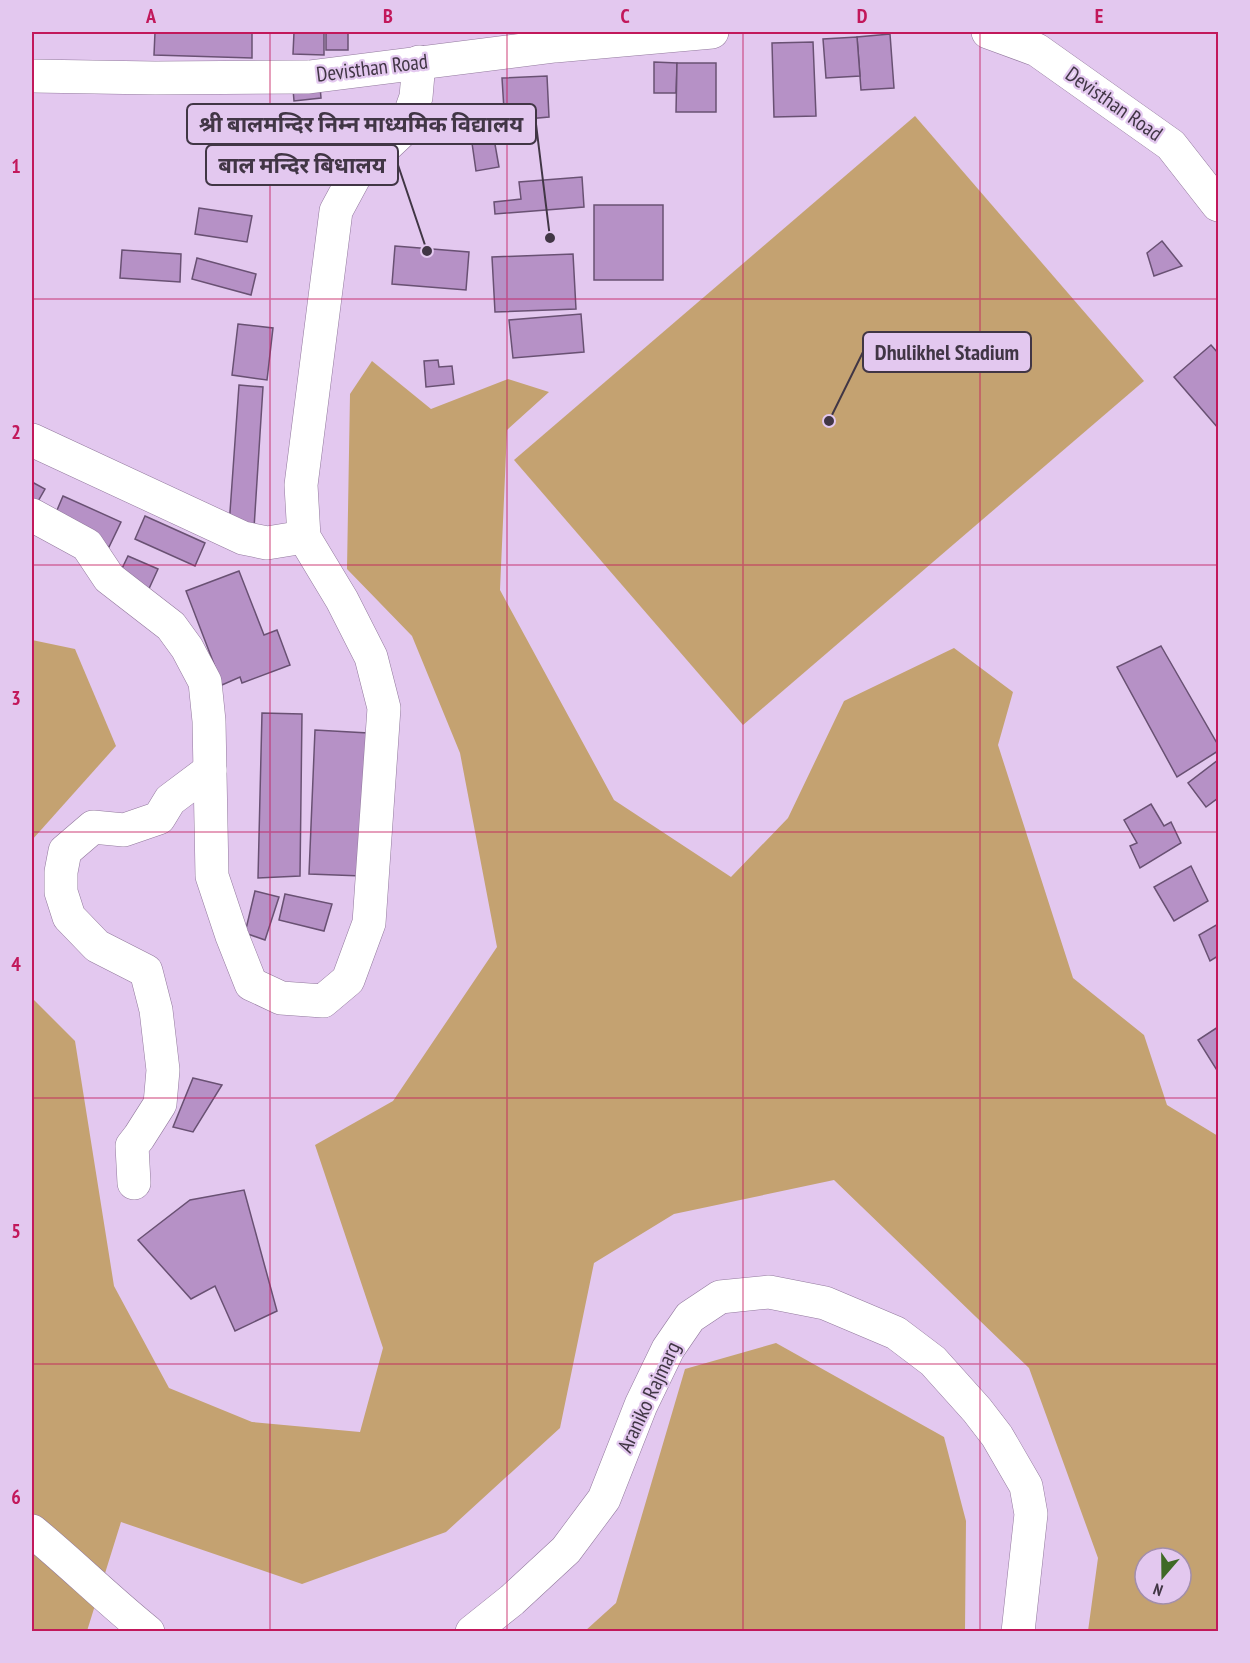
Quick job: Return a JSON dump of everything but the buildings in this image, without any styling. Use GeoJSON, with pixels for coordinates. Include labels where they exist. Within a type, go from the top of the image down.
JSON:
{"type":"FeatureCollection","features":[{"type":"Feature","properties":{"kind":"main road","name":"Devisthan Road"},"geometry":{"type":"LineString","coordinates":[[32,76],[309,77],[555,46],[712,32]]}},
{"type":"Feature","properties":{"kind":"main road","name":"Devisthan Road"},"geometry":{"type":"LineString","coordinates":[[988,32],[1037,50],[1171,145],[1218,205]]}},
{"type":"Feature","properties":{"kind":"main road"},"geometry":{"type":"LineString","coordinates":[[32,515],[87,545],[109,578],[171,626],[187,648],[205,682],[209,722],[212,876],[232,936],[251,984],[281,998],[323,1001],[348,980],[369,923],[384,708],[370,657],[342,600],[304,537],[301,485],[336,211],[356,174],[405,128],[416,97],[419,63]]}},
{"type":"Feature","properties":{"kind":"main road"},"geometry":{"type":"LineString","coordinates":[[32,440],[243,538],[267,543],[304,537]]}},
{"type":"Feature","properties":{"kind":"main road"},"geometry":{"type":"LineString","coordinates":[[134,1183],[132,1146],[160,1104],[163,1070],[156,1010],[146,971],[97,946],[69,917],[61,892],[61,872],[65,851],[93,827],[124,830],[159,818],[170,800],[210,770]]}},
{"type":"Feature","properties":{"kind":"main road","name":"Araniko Rajmarg"},"geometry":{"type":"LineString","coordinates":[[472,1632],[512,1600],[566,1550],[604,1499],[641,1405],[668,1349],[690,1317],[720,1297],[769,1292],[825,1303],[896,1333],[933,1361],[997,1436],[1026,1486],[1031,1514],[1018,1632]]}},
{"type":"Feature","properties":{"kind":"main road"},"geometry":{"type":"LineString","coordinates":[[32,1531],[148,1632]]}},
{"type":"Feature","properties":{"kind":"shaded area"},"geometry":{"type":"Polygon","coordinates":[[[915,116],[1144,381],[743,725],[514,460],[915,116]]]}},
{"type":"Feature","properties":{"kind":"shaded area"},"geometry":{"type":"Polygon","coordinates":[[[372,361],[431,409],[508,379],[549,392],[507,430],[500,590],[614,800],[731,877],[788,818],[844,701],[954,648],[1013,692],[998,745],[1073,978],[1144,1035],[1167,1105],[1218,1136],[1218,1492],[1216,1502],[1218,1506],[1218,1631],[1088,1631],[1098,1558],[1029,1368],[834,1180],[674,1214],[594,1263],[560,1428],[446,1532],[302,1584],[121,1522],[87,1631],[32,1631],[32,998],[75,1041],[114,1286],[169,1388],[252,1422],[360,1432],[383,1348],[315,1145],[393,1101],[497,947],[460,753],[412,636],[347,569],[350,394],[372,361]]]}},
{"type":"Feature","properties":{"kind":"shaded area"},"geometry":{"type":"Polygon","coordinates":[[[32,640],[75,649],[116,746],[32,840],[32,640]]]}},
{"type":"Feature","properties":{"kind":"shaded area"},"geometry":{"type":"Polygon","coordinates":[[[776,1343],[944,1437],[966,1521],[965,1631],[585,1631],[616,1603],[685,1369],[776,1343]]]}},
{"type":"Feature","properties":{"kind":"place","name":"श्री बालमन्दिर निम्न माध्यमिक विद्यालय"},"geometry":{"type":"Point","coordinates":[550,238]}},
{"type":"Feature","properties":{"kind":"place","name":"बाल मन्दिर बिधालय"},"geometry":{"type":"Point","coordinates":[427,251]}},
{"type":"Feature","properties":{"kind":"place","name":"Dhulikhel Stadium"},"geometry":{"type":"Point","coordinates":[829,421]}}]}
